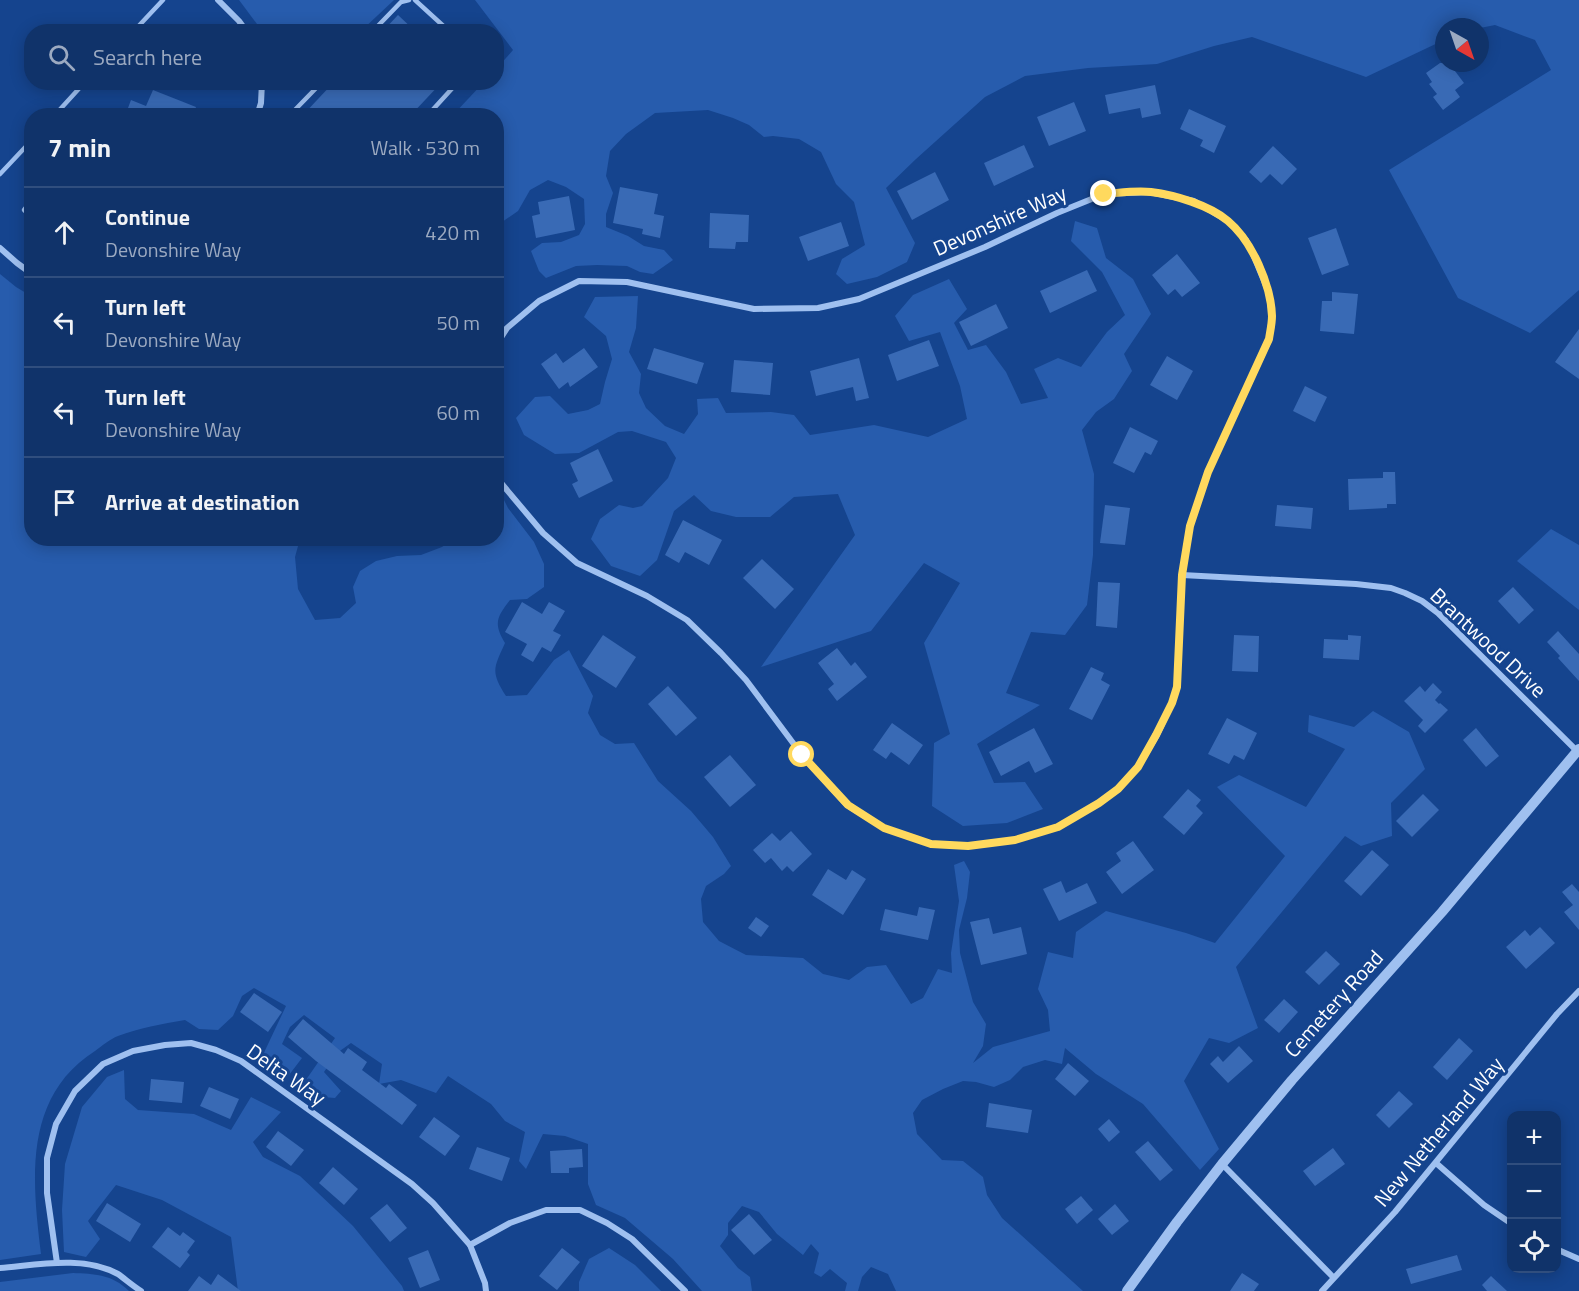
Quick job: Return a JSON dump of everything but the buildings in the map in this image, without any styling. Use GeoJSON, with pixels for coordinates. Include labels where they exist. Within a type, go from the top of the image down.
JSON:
{"type":"FeatureCollection","features":[{"type":"Feature","properties":{"kind":"street"},"geometry":{"type":"LineString","coordinates":[[218,0],[241,24]]}},
{"type":"Feature","properties":{"kind":"street"},"geometry":{"type":"LineString","coordinates":[[259,108],[262,90]]}},
{"type":"Feature","properties":{"kind":"street","name":"Devonshire Way"},"geometry":{"type":"LineString","coordinates":[[504,333],[539,301],[579,281],[627,282],[754,309],[818,308],[859,299],[985,247],[1104,194],[1149,192],[1194,201],[1228,221],[1246,240],[1253,254],[1269,293],[1272,316],[1269,339],[1208,472],[1190,526],[1182,575],[1177,687],[1172,703],[1138,767],[1118,789],[1058,827],[1015,840],[968,846],[931,844],[884,828],[848,805],[802,755],[746,680],[687,620],[647,596],[577,563],[543,533],[504,487]]}},
{"type":"Feature","properties":{"kind":"street"},"geometry":{"type":"LineString","coordinates":[[0,248],[24,268]]}},
{"type":"Feature","properties":{"kind":"street","name":"Brantwood Drive"},"geometry":{"type":"LineString","coordinates":[[1182,575],[1356,584],[1405,592],[1438,613],[1578,750]]}},
{"type":"Feature","properties":{"kind":"street","name":"Cemetery Road"},"geometry":{"type":"LineString","coordinates":[[1127,1291],[1222,1164],[1292,1080],[1442,912],[1578,750]]}},
{"type":"Feature","properties":{"kind":"street","name":"New Netherland Way"},"geometry":{"type":"LineString","coordinates":[[1322,1291],[1395,1212],[1557,1014],[1579,991]]}},
{"type":"Feature","properties":{"kind":"street","name":"Delta Way"},"geometry":{"type":"LineString","coordinates":[[57,1263],[47,1193],[47,1158],[56,1124],[75,1091],[103,1064],[133,1051],[191,1043],[216,1050],[241,1061],[433,1203],[470,1245],[486,1291]]}},
{"type":"Feature","properties":{"kind":"street"},"geometry":{"type":"LineString","coordinates":[[1436,1163],[1484,1205],[1507,1221]]}},
{"type":"Feature","properties":{"kind":"street"},"geometry":{"type":"LineString","coordinates":[[1222,1164],[1333,1277]]}},
{"type":"Feature","properties":{"kind":"street"},"geometry":{"type":"LineString","coordinates":[[470,1245],[510,1223],[546,1210],[580,1210],[632,1239],[685,1291]]}},
{"type":"Feature","properties":{"kind":"street"},"geometry":{"type":"LineString","coordinates":[[1561,1251],[1579,1259]]}},
{"type":"Feature","properties":{"kind":"street"},"geometry":{"type":"LineString","coordinates":[[0,1268],[57,1263],[90,1264],[118,1274],[141,1291]]}},
{"type":"Feature","properties":{"kind":"lane"},"geometry":{"type":"LineString","coordinates":[[140,24],[163,0]]}},
{"type":"Feature","properties":{"kind":"lane"},"geometry":{"type":"LineString","coordinates":[[380,24],[401,2],[409,0]]}},
{"type":"Feature","properties":{"kind":"lane"},"geometry":{"type":"LineString","coordinates":[[415,0],[441,24]]}},
{"type":"Feature","properties":{"kind":"lane"},"geometry":{"type":"LineString","coordinates":[[61,108],[78,90]]}},
{"type":"Feature","properties":{"kind":"lane"},"geometry":{"type":"LineString","coordinates":[[298,108],[314,90]]}},
{"type":"Feature","properties":{"kind":"lane"},"geometry":{"type":"LineString","coordinates":[[434,108],[451,90]]}},
{"type":"Feature","properties":{"kind":"lane"},"geometry":{"type":"LineString","coordinates":[[0,174],[24,148]]}},
{"type":"Feature","properties":{"kind":"lane"},"geometry":{"type":"LineString","coordinates":[[0,161],[6,167]]}},
{"type":"Feature","properties":{"kind":"shaded area"},"geometry":{"type":"Polygon","coordinates":[[[239,0],[394,0],[368,24],[257,24],[239,0]]]}},
{"type":"Feature","properties":{"kind":"shaded area"},"geometry":{"type":"Polygon","coordinates":[[[475,0],[1579,0],[1579,290],[1530,333],[1458,298],[1389,170],[1551,70],[1535,40],[1495,25],[1489,26],[1489,18],[1435,18],[1435,44],[1366,77],[1252,37],[1157,64],[1088,68],[1025,76],[985,97],[886,188],[915,243],[907,262],[877,277],[847,284],[836,274],[842,259],[865,245],[854,202],[836,184],[821,152],[799,139],[764,137],[749,125],[708,110],[655,113],[626,134],[610,151],[606,176],[613,193],[606,214],[606,227],[644,246],[664,250],[673,260],[653,274],[640,272],[627,266],[597,265],[576,266],[546,278],[539,271],[531,251],[542,243],[561,242],[579,235],[585,224],[584,199],[566,187],[548,180],[530,190],[518,211],[504,221],[504,108],[460,108],[476,90],[504,90],[504,60],[513,50],[504,38],[504,24],[493,24],[475,0]]]}},
{"type":"Feature","properties":{"kind":"shaded area"},"geometry":{"type":"Polygon","coordinates":[[[1075,221],[1097,228],[1106,258],[1133,279],[1151,314],[1124,354],[1132,371],[1114,399],[1096,412],[1082,430],[1094,474],[1093,555],[1087,605],[1065,635],[1031,632],[1006,693],[1040,705],[977,744],[994,783],[1025,782],[1043,809],[1007,823],[963,826],[932,806],[934,743],[950,734],[924,643],[960,583],[924,563],[871,631],[761,667],[855,535],[838,494],[794,497],[770,517],[736,517],[711,511],[694,495],[674,511],[657,560],[640,576],[611,566],[591,539],[600,519],[619,505],[633,508],[642,506],[668,478],[676,458],[666,442],[632,431],[618,432],[579,453],[555,454],[524,435],[516,418],[535,397],[550,396],[568,414],[588,410],[600,404],[612,359],[606,336],[584,317],[595,297],[638,296],[636,328],[629,352],[641,374],[639,393],[646,408],[665,426],[684,434],[698,414],[697,399],[718,398],[726,413],[771,412],[794,415],[810,435],[874,425],[928,437],[967,419],[960,386],[940,332],[909,341],[895,316],[913,295],[949,279],[967,309],[954,323],[968,350],[986,345],[1006,372],[1021,404],[1048,398],[1034,369],[1058,358],[1081,367],[1107,332],[1125,315],[1102,272],[1071,241],[1075,221]]]}},
{"type":"Feature","properties":{"kind":"shaded area"},"geometry":{"type":"Polygon","coordinates":[[[0,274],[24,292],[24,546],[298,546],[295,557],[298,589],[315,620],[340,618],[356,603],[353,587],[360,571],[376,561],[397,556],[421,555],[443,546],[504,546],[504,500],[534,542],[544,564],[544,587],[527,599],[510,600],[498,620],[499,630],[505,643],[495,670],[506,696],[527,695],[554,660],[569,650],[593,696],[588,713],[600,735],[615,744],[634,743],[658,781],[691,811],[713,837],[731,866],[724,874],[706,886],[701,899],[703,922],[719,941],[746,955],[803,958],[823,974],[849,980],[867,967],[886,965],[911,1004],[923,998],[938,969],[952,973],[951,953],[959,901],[954,865],[964,861],[970,872],[967,898],[959,930],[960,953],[973,1002],[986,1024],[983,1046],[973,1063],[993,1047],[1050,1031],[1048,1010],[1038,989],[1048,952],[1073,958],[1076,932],[1106,911],[1215,943],[1285,856],[1217,787],[1239,775],[1306,807],[1345,749],[1308,732],[1309,715],[1354,727],[1373,711],[1409,732],[1425,769],[1391,803],[1392,836],[1361,846],[1345,836],[1236,967],[1258,1028],[1229,1043],[1209,1038],[1184,1081],[1219,1149],[1200,1170],[1143,1104],[1096,1074],[1065,1048],[1062,1064],[1045,1060],[1023,1067],[1010,1080],[994,1087],[963,1081],[922,1100],[913,1113],[917,1134],[942,1160],[963,1161],[983,1177],[987,1195],[1002,1218],[1083,1291],[896,1291],[888,1274],[871,1267],[862,1277],[858,1291],[845,1291],[847,1283],[830,1269],[821,1277],[814,1273],[819,1253],[811,1244],[803,1255],[777,1234],[759,1212],[742,1206],[728,1223],[728,1235],[720,1246],[738,1268],[750,1277],[752,1291],[702,1291],[673,1259],[625,1218],[596,1205],[588,1184],[588,1144],[565,1136],[543,1134],[526,1169],[519,1161],[525,1132],[505,1121],[491,1104],[448,1076],[436,1093],[401,1080],[379,1084],[382,1064],[351,1043],[337,1053],[324,1072],[341,1091],[335,1098],[310,1096],[301,1087],[335,1038],[304,1015],[290,1027],[282,1044],[302,1058],[289,1075],[261,1059],[286,1006],[254,988],[242,996],[233,1016],[218,1030],[199,1029],[185,1020],[134,1031],[109,1041],[72,1070],[55,1092],[44,1116],[38,1142],[35,1169],[41,1254],[0,1260],[0,274]]]}},
{"type":"Feature","properties":{"kind":"shaded area"},"geometry":{"type":"Polygon","coordinates":[[[1551,529],[1579,545],[1579,610],[1517,561],[1551,529]]]}},
{"type":"Feature","properties":{"kind":"shaded area"},"geometry":{"type":"Polygon","coordinates":[[[124,1070],[125,1099],[138,1110],[194,1114],[231,1130],[251,1097],[281,1112],[253,1142],[263,1157],[300,1176],[353,1226],[404,1291],[238,1291],[231,1237],[162,1200],[116,1185],[88,1221],[100,1239],[86,1257],[64,1252],[62,1210],[65,1164],[82,1107],[107,1077],[124,1070]]]}},
{"type":"Feature","properties":{"kind":"shaded area"},"geometry":{"type":"Polygon","coordinates":[[[609,1248],[635,1265],[661,1291],[579,1291],[579,1282],[589,1259],[609,1248]]]}},
{"type":"Feature","properties":{"kind":"shaded area"},"geometry":{"type":"Polygon","coordinates":[[[73,1273],[109,1278],[129,1291],[0,1291],[0,1282],[73,1273]]]}},
{"type":"Feature","properties":{"kind":"route"},"geometry":{"type":"LineString","coordinates":[[802,755],[848,805],[884,828],[931,844],[968,846],[1015,840],[1058,827],[1099,803],[1118,789],[1138,767],[1156,735],[1172,703],[1177,687],[1182,575],[1190,526],[1208,472],[1269,339],[1272,316],[1269,293],[1253,254],[1246,240],[1228,221],[1194,201],[1149,192],[1104,194]]}}]}
